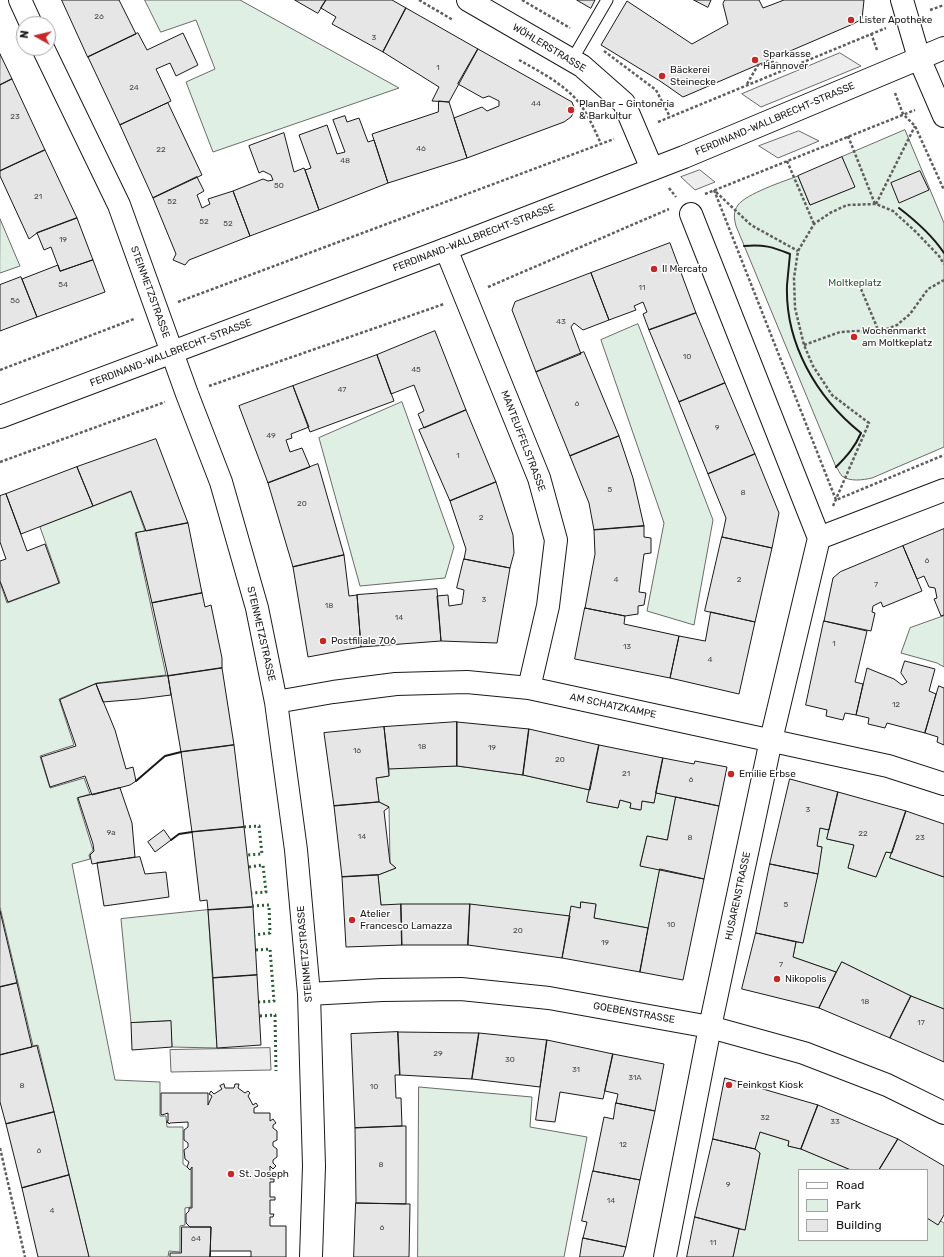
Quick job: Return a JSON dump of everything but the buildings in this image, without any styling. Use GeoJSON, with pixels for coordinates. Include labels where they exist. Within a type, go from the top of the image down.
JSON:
{"type":"FeatureCollection","features":[{"type":"Feature","properties":{"kind":"street"},"geometry":{"type":"LineString","coordinates":[[20,0],[27,16]]}},
{"type":"Feature","properties":{"kind":"street","name":"WÖHLERSTRASSE"},"geometry":{"type":"LineString","coordinates":[[468,0],[582,66],[624,103],[652,169]]}},
{"type":"Feature","properties":{"kind":"street"},"geometry":{"type":"LineString","coordinates":[[902,0],[919,58],[941,109]]}},
{"type":"Feature","properties":{"kind":"street","name":"FERDINAND-WALLBRECHT-STRASSE"},"geometry":{"type":"LineString","coordinates":[[0,417],[446,249],[652,169],[944,48]]}},
{"type":"Feature","properties":{"kind":"street","name":"STEINMETZSTRASSE"},"geometry":{"type":"LineString","coordinates":[[47,56],[118,205],[221,482],[257,608],[276,702],[296,850],[309,994],[314,1166],[311,1257]]}},
{"type":"Feature","properties":{"kind":"street"},"geometry":{"type":"LineString","coordinates":[[686,208],[820,538],[944,490]]}},
{"type":"Feature","properties":{"kind":"street","name":"MANTEUFFELSTRASSE"},"geometry":{"type":"LineString","coordinates":[[446,249],[539,478],[556,540],[548,606],[529,688]]}},
{"type":"Feature","properties":{"kind":"street","name":"HUSARENSTRASSE"},"geometry":{"type":"LineString","coordinates":[[665,1257],[710,1027],[771,740],[820,538]]}},
{"type":"Feature","properties":{"kind":"street","name":"AM SCHATZKAMPE"},"geometry":{"type":"LineString","coordinates":[[276,702],[333,692],[396,684],[467,682],[529,688],[888,766],[944,784]]}},
{"type":"Feature","properties":{"kind":"street","name":"GOEBENSTRASSE"},"geometry":{"type":"LineString","coordinates":[[309,994],[382,990],[460,989],[549,998],[710,1027],[804,1053],[887,1085],[944,1113]]}},
{"type":"Feature","properties":{"kind":"lane"},"geometry":{"type":"LineString","coordinates":[[572,60],[607,0]]}},
{"type":"Feature","properties":{"kind":"path"},"geometry":{"type":"LineString","coordinates":[[419,0],[460,24]]}},
{"type":"Feature","properties":{"kind":"path"},"geometry":{"type":"LineString","coordinates":[[0,370],[636,131],[871,33]]}},
{"type":"Feature","properties":{"kind":"path"},"geometry":{"type":"LineString","coordinates":[[514,56],[554,80],[572,94],[591,121],[601,144]]}},
{"type":"Feature","properties":{"kind":"path"},"geometry":{"type":"LineString","coordinates":[[747,85],[758,65],[774,62],[790,67]]}},
{"type":"Feature","properties":{"kind":"path"},"geometry":{"type":"LineString","coordinates":[[0,462],[187,394],[465,297],[686,208],[714,190],[848,136],[904,114],[941,109]]}},
{"type":"Feature","properties":{"kind":"path"},"geometry":{"type":"LineString","coordinates":[[904,114],[915,126],[944,190]]}},
{"type":"Feature","properties":{"kind":"path"},"geometry":{"type":"LineString","coordinates":[[876,204],[915,126]]}},
{"type":"Feature","properties":{"kind":"path"},"geometry":{"type":"LineString","coordinates":[[848,136],[876,204]]}},
{"type":"Feature","properties":{"kind":"path"},"geometry":{"type":"LineString","coordinates":[[787,161],[814,224]]}},
{"type":"Feature","properties":{"kind":"path"},"geometry":{"type":"LineString","coordinates":[[652,169],[686,208]]}},
{"type":"Feature","properties":{"kind":"path"},"geometry":{"type":"LineString","coordinates":[[714,190],[751,225],[798,251]]}},
{"type":"Feature","properties":{"kind":"path"},"geometry":{"type":"LineString","coordinates":[[714,190],[836,500]]}},
{"type":"Feature","properties":{"kind":"path"},"geometry":{"type":"LineString","coordinates":[[820,538],[869,423],[832,395],[813,366],[804,345],[795,308],[794,278],[798,251],[814,224],[830,213],[847,205],[876,204],[893,212],[916,232],[939,256],[944,264]]}},
{"type":"Feature","properties":{"kind":"path"},"geometry":{"type":"LineString","coordinates":[[804,345],[840,332],[879,332],[897,325],[910,314],[928,289],[944,280]]}},
{"type":"Feature","properties":{"kind":"path"},"geometry":{"type":"LineString","coordinates":[[861,289],[879,332]]}},
{"type":"Feature","properties":{"kind":"path"},"geometry":{"type":"LineString","coordinates":[[836,500],[944,455]]}},
{"type":"Feature","properties":{"kind":"path"},"geometry":{"type":"LineString","coordinates":[[0,1148],[25,1257]]}},
{"type":"Feature","properties":{"kind":"green space"},"geometry":{"type":"Polygon","coordinates":[[[145,0],[240,0],[399,88],[213,152],[186,82],[215,69],[196,20],[161,32],[145,0]]]}},
{"type":"Feature","properties":{"kind":"green space","name":"Moltkeplatz"},"geometry":{"type":"Polygon","coordinates":[[[905,130],[944,223],[944,447],[872,478],[853,480],[842,476],[836,467],[734,218],[736,208],[742,201],[766,188],[798,176],[810,205],[854,187],[842,157],[905,130]]]}},
{"type":"Feature","properties":{"kind":"green space"},"geometry":{"type":"Polygon","coordinates":[[[0,219],[20,266],[0,273],[0,219]]]}},
{"type":"Feature","properties":{"kind":"green space"},"geometry":{"type":"Polygon","coordinates":[[[638,324],[713,520],[694,625],[647,611],[664,523],[601,340],[638,324]]]}},
{"type":"Feature","properties":{"kind":"green space"},"geometry":{"type":"Polygon","coordinates":[[[402,402],[454,547],[445,578],[360,586],[319,438],[402,402]]]}},
{"type":"Feature","properties":{"kind":"green space"},"geometry":{"type":"Polygon","coordinates":[[[131,492],[145,531],[135,533],[166,675],[97,683],[59,699],[74,745],[40,756],[50,788],[84,778],[90,794],[77,798],[93,850],[89,855],[90,859],[72,864],[115,1080],[160,1082],[160,1116],[166,1116],[167,1127],[183,1127],[183,1164],[191,1170],[191,1207],[185,1208],[185,1225],[180,1226],[180,1252],[169,1251],[168,1257],[89,1257],[38,1045],[33,1046],[0,907],[0,582],[7,603],[60,583],[40,527],[131,492]]]}},
{"type":"Feature","properties":{"kind":"green space"},"geometry":{"type":"Polygon","coordinates":[[[944,616],[944,667],[937,663],[901,653],[910,628],[944,616]]]}},
{"type":"Feature","properties":{"kind":"green space"},"geometry":{"type":"Polygon","coordinates":[[[457,766],[523,775],[590,790],[588,802],[618,808],[620,800],[631,803],[630,808],[640,810],[642,801],[654,803],[656,793],[676,797],[667,840],[647,836],[640,865],[660,869],[648,928],[594,918],[596,905],[582,902],[580,908],[570,916],[381,905],[378,875],[396,868],[390,863],[389,807],[379,802],[376,778],[389,776],[389,769],[457,766]]]}},
{"type":"Feature","properties":{"kind":"green space"},"geometry":{"type":"Polygon","coordinates":[[[820,828],[829,830],[827,839],[854,845],[848,868],[876,877],[886,852],[892,853],[890,858],[944,877],[944,1009],[911,996],[842,962],[836,972],[793,957],[796,942],[803,943],[822,847],[817,846],[820,828]]]}},
{"type":"Feature","properties":{"kind":"green space"},"geometry":{"type":"Polygon","coordinates":[[[208,910],[217,1048],[172,1047],[170,1021],[131,1023],[121,919],[208,910]]]}},
{"type":"Feature","properties":{"kind":"green space"},"geometry":{"type":"Polygon","coordinates":[[[419,1087],[532,1097],[530,1127],[587,1137],[564,1257],[418,1257],[419,1087]]]}},
{"type":"Feature","properties":{"kind":"green space"},"geometry":{"type":"Polygon","coordinates":[[[760,1132],[789,1141],[788,1146],[801,1149],[849,1169],[798,1169],[798,1241],[928,1241],[928,1219],[938,1224],[941,1221],[944,1223],[944,1257],[733,1257],[739,1229],[745,1230],[760,1153],[755,1149],[760,1132]]]}},
{"type":"Feature","properties":{"kind":"shaded area"},"geometry":{"type":"Polygon","coordinates":[[[840,53],[861,66],[761,107],[742,94],[840,53]]]}},
{"type":"Feature","properties":{"kind":"shaded area"},"geometry":{"type":"Polygon","coordinates":[[[799,131],[819,141],[778,158],[759,146],[799,131]]]}},
{"type":"Feature","properties":{"kind":"shaded area"},"geometry":{"type":"Polygon","coordinates":[[[700,170],[715,182],[695,190],[681,177],[700,170]]]}},
{"type":"Feature","properties":{"kind":"shaded area"},"geometry":{"type":"Polygon","coordinates":[[[270,1048],[271,1070],[171,1072],[170,1050],[270,1048]]]}},
{"type":"Feature","properties":{"kind":"hedge"},"geometry":{"type":"LineString","coordinates":[[244,827],[259,826],[262,854],[247,855]]}},
{"type":"Feature","properties":{"kind":"hedge"},"geometry":{"type":"LineString","coordinates":[[249,867],[263,865],[266,892],[251,893]]}},
{"type":"Feature","properties":{"kind":"hedge"},"geometry":{"type":"LineString","coordinates":[[252,906],[269,905],[270,933],[254,935]]}},
{"type":"Feature","properties":{"kind":"hedge"},"geometry":{"type":"LineString","coordinates":[[256,950],[270,949],[274,1001],[259,1002]]}},
{"type":"Feature","properties":{"kind":"hedge"},"geometry":{"type":"LineString","coordinates":[[260,1016],[275,1015],[276,1071]]}},
{"type":"Feature","properties":{"kind":"wall"},"geometry":{"type":"LineString","coordinates":[[899,208],[912,218],[934,240],[944,253]]}},
{"type":"Feature","properties":{"kind":"wall"},"geometry":{"type":"LineString","coordinates":[[744,246],[757,245],[790,254],[787,285],[788,307],[791,328],[798,348],[806,367],[817,386],[830,403],[861,433],[856,443],[836,467]]}},
{"type":"Feature","properties":{"kind":"wall"},"geometry":{"type":"LineString","coordinates":[[136,781],[165,756],[181,752]]}},
{"type":"Feature","properties":{"kind":"wall"},"geometry":{"type":"LineString","coordinates":[[171,840],[179,834],[192,832]]}},
{"type":"Feature","properties":{"kind":"place","name":"Lister Apotheke"},"geometry":{"type":"Point","coordinates":[851,20]}},
{"type":"Feature","properties":{"kind":"place","name":"Sparkasse Hannover"},"geometry":{"type":"Point","coordinates":[755,60]}},
{"type":"Feature","properties":{"kind":"place","name":"Bäckerei Steinecke"},"geometry":{"type":"Point","coordinates":[662,76]}},
{"type":"Feature","properties":{"kind":"place","name":"PlanBar – Gintoneria & Barkultur"},"geometry":{"type":"Point","coordinates":[571,110]}},
{"type":"Feature","properties":{"kind":"place","name":"Il Mercato"},"geometry":{"type":"Point","coordinates":[654,269]}},
{"type":"Feature","properties":{"kind":"place","name":"Wochenmarkt am Moltkeplatz"},"geometry":{"type":"Point","coordinates":[854,337]}},
{"type":"Feature","properties":{"kind":"place","name":"Postfiliale 706"},"geometry":{"type":"Point","coordinates":[323,641]}},
{"type":"Feature","properties":{"kind":"place","name":"Emilie Erbse"},"geometry":{"type":"Point","coordinates":[731,774]}},
{"type":"Feature","properties":{"kind":"place","name":"Atelier Francesco Lamazza"},"geometry":{"type":"Point","coordinates":[352,920]}},
{"type":"Feature","properties":{"kind":"place","name":"Nikopolis"},"geometry":{"type":"Point","coordinates":[777,979]}},
{"type":"Feature","properties":{"kind":"place","name":"Feinkost Kiosk"},"geometry":{"type":"Point","coordinates":[729,1085]}},
{"type":"Feature","properties":{"kind":"place","name":"St. Joseph"},"geometry":{"type":"Point","coordinates":[231,1174]}}]}
